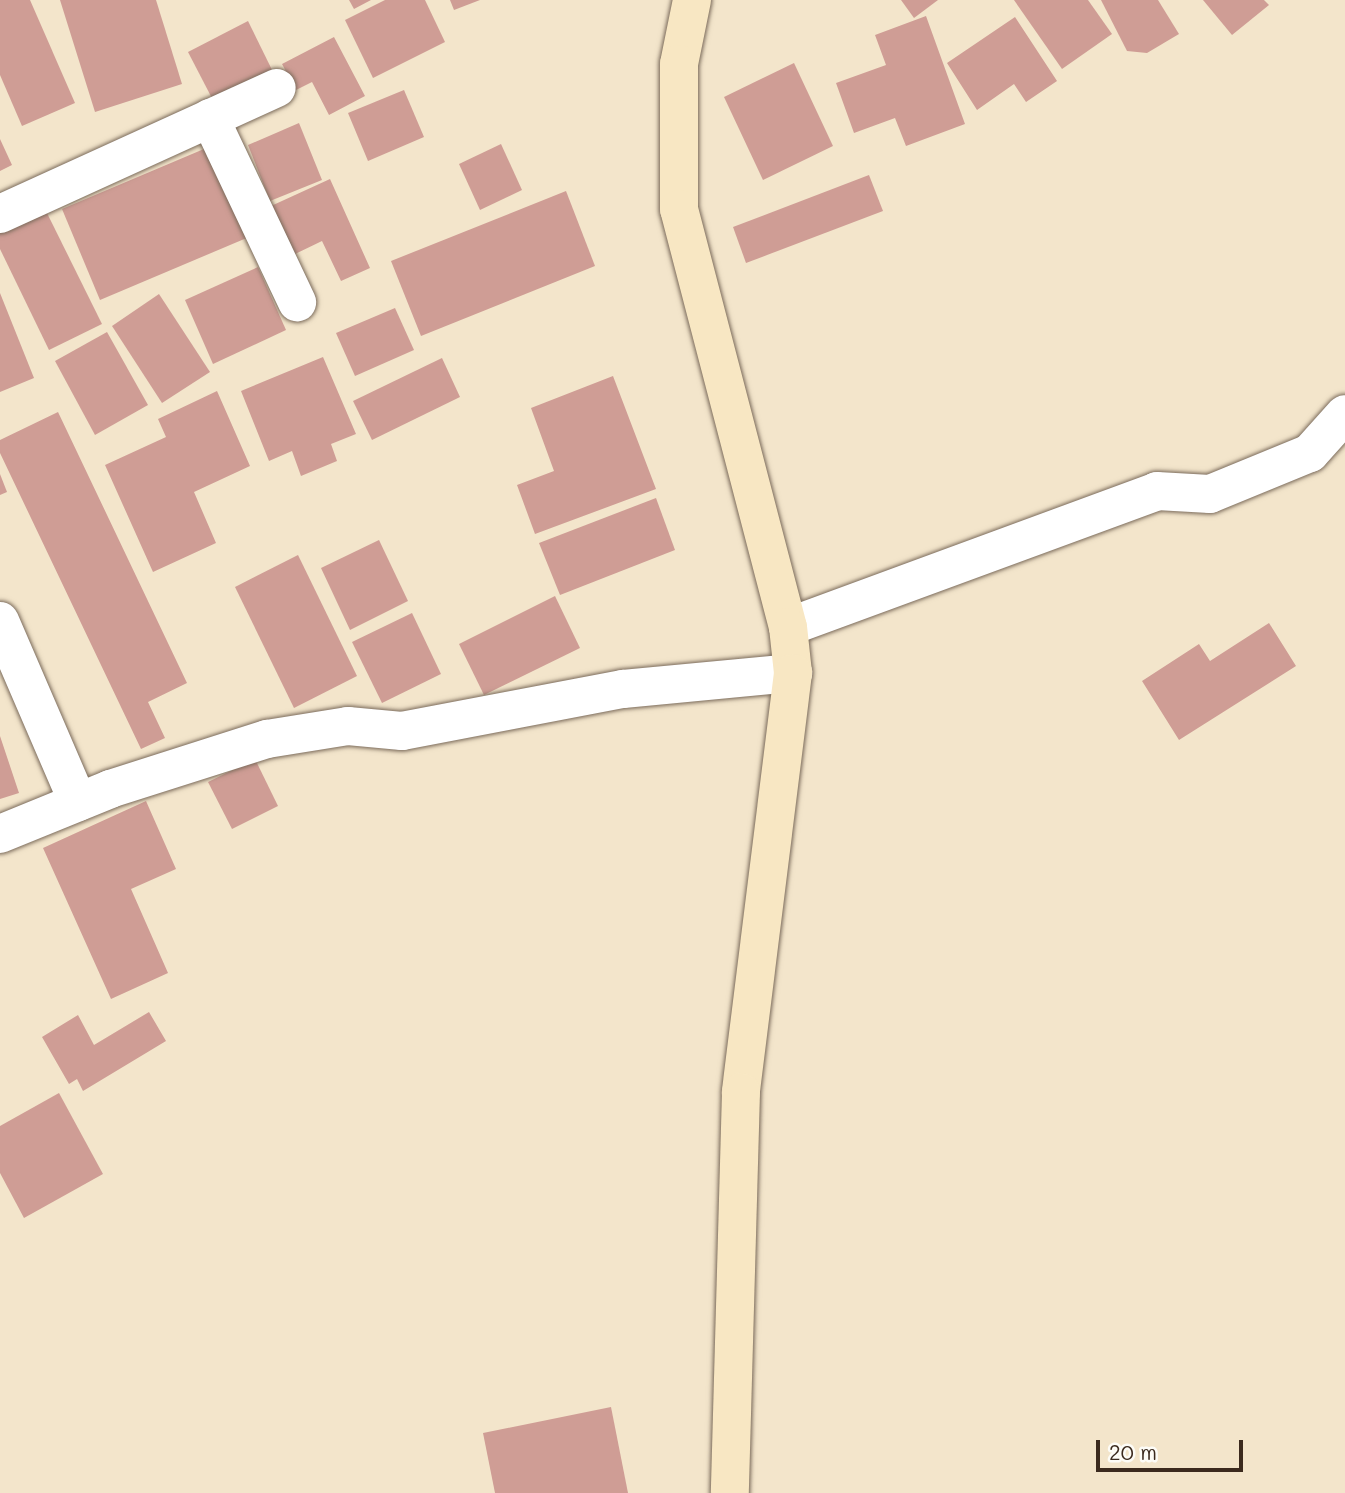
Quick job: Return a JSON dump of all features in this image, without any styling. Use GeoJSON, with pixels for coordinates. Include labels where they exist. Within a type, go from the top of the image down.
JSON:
{"type":"FeatureCollection","features":[{"type":"Feature","properties":{"kind":"street"},"geometry":{"type":"LineString","coordinates":[[692,0],[679,64],[679,209],[788,627],[793,673],[741,1092],[730,1493]]}},
{"type":"Feature","properties":{"kind":"street"},"geometry":{"type":"LineString","coordinates":[[0,214],[277,88]]}},
{"type":"Feature","properties":{"kind":"street"},"geometry":{"type":"LineString","coordinates":[[210,118],[297,302]]}},
{"type":"Feature","properties":{"kind":"street"},"geometry":{"type":"LineString","coordinates":[[788,627],[1157,491],[1210,494],[1310,453],[1345,414]]}},
{"type":"Feature","properties":{"kind":"street"},"geometry":{"type":"LineString","coordinates":[[0,621],[78,802]]}},
{"type":"Feature","properties":{"kind":"street"},"geometry":{"type":"LineString","coordinates":[[0,834],[78,802],[267,739],[348,726],[402,731],[623,689],[793,673]]}},
{"type":"Feature","properties":{"kind":"building"},"geometry":{"type":"Polygon","coordinates":[[[0,0],[30,0],[75,103],[22,126],[0,75],[0,0]]]}},
{"type":"Feature","properties":{"kind":"building"},"geometry":{"type":"Polygon","coordinates":[[[60,0],[156,0],[182,84],[95,112],[60,0]]]}},
{"type":"Feature","properties":{"kind":"building"},"geometry":{"type":"Polygon","coordinates":[[[349,0],[371,0],[354,9],[349,0]]]}},
{"type":"Feature","properties":{"kind":"building"},"geometry":{"type":"Polygon","coordinates":[[[385,0],[425,0],[445,42],[373,78],[345,20],[385,0]]]}},
{"type":"Feature","properties":{"kind":"building"},"geometry":{"type":"Polygon","coordinates":[[[450,0],[480,0],[454,10],[450,0]]]}},
{"type":"Feature","properties":{"kind":"building"},"geometry":{"type":"Polygon","coordinates":[[[901,0],[938,0],[914,18],[901,0]]]}},
{"type":"Feature","properties":{"kind":"building"},"geometry":{"type":"Polygon","coordinates":[[[1014,0],[1088,0],[1112,34],[1062,69],[1014,0]]]}},
{"type":"Feature","properties":{"kind":"building"},"geometry":{"type":"Polygon","coordinates":[[[1101,0],[1158,0],[1179,34],[1147,53],[1127,51],[1101,0]]]}},
{"type":"Feature","properties":{"kind":"building"},"geometry":{"type":"Polygon","coordinates":[[[1203,0],[1264,0],[1269,5],[1232,35],[1203,0]]]}},
{"type":"Feature","properties":{"kind":"building"},"geometry":{"type":"Polygon","coordinates":[[[926,16],[965,124],[906,146],[895,118],[854,133],[836,83],[886,65],[875,35],[926,16]]]}},
{"type":"Feature","properties":{"kind":"building"},"geometry":{"type":"Polygon","coordinates":[[[1015,17],[1057,81],[1026,102],[1014,84],[977,110],[947,63],[1015,17]]]}},
{"type":"Feature","properties":{"kind":"building"},"geometry":{"type":"Polygon","coordinates":[[[248,21],[275,76],[216,106],[188,52],[248,21]]]}},
{"type":"Feature","properties":{"kind":"building"},"geometry":{"type":"Polygon","coordinates":[[[334,37],[365,96],[329,115],[312,82],[296,90],[282,64],[334,37]]]}},
{"type":"Feature","properties":{"kind":"building"},"geometry":{"type":"Polygon","coordinates":[[[794,63],[833,146],[763,180],[724,97],[794,63]]]}},
{"type":"Feature","properties":{"kind":"building"},"geometry":{"type":"Polygon","coordinates":[[[404,90],[424,137],[368,161],[348,113],[404,90]]]}},
{"type":"Feature","properties":{"kind":"building"},"geometry":{"type":"Polygon","coordinates":[[[299,123],[322,180],[270,201],[248,145],[299,123]]]}},
{"type":"Feature","properties":{"kind":"building"},"geometry":{"type":"Polygon","coordinates":[[[0,139],[12,165],[0,171],[0,139]]]}},
{"type":"Feature","properties":{"kind":"building"},"geometry":{"type":"Polygon","coordinates":[[[501,144],[522,190],[480,210],[459,164],[501,144]]]}},
{"type":"Feature","properties":{"kind":"building"},"geometry":{"type":"Polygon","coordinates":[[[211,146],[249,237],[100,300],[62,209],[211,146]]]}},
{"type":"Feature","properties":{"kind":"building"},"geometry":{"type":"Polygon","coordinates":[[[869,175],[883,211],[746,263],[733,227],[869,175]]]}},
{"type":"Feature","properties":{"kind":"building"},"geometry":{"type":"Polygon","coordinates":[[[330,179],[370,268],[341,281],[322,241],[293,255],[271,206],[330,179]]]}},
{"type":"Feature","properties":{"kind":"building"},"geometry":{"type":"Polygon","coordinates":[[[566,191],[595,266],[421,336],[391,261],[566,191]]]}},
{"type":"Feature","properties":{"kind":"building"},"geometry":{"type":"Polygon","coordinates":[[[45,209],[102,324],[49,350],[0,249],[0,231],[45,209]]]}},
{"type":"Feature","properties":{"kind":"building"},"geometry":{"type":"Polygon","coordinates":[[[258,267],[286,330],[213,364],[185,300],[258,267]]]}},
{"type":"Feature","properties":{"kind":"building"},"geometry":{"type":"Polygon","coordinates":[[[0,293],[34,378],[0,392],[0,293]]]}},
{"type":"Feature","properties":{"kind":"building"},"geometry":{"type":"Polygon","coordinates":[[[159,294],[210,372],[162,403],[112,326],[159,294]]]}},
{"type":"Feature","properties":{"kind":"building"},"geometry":{"type":"Polygon","coordinates":[[[395,308],[414,350],[355,376],[336,333],[395,308]]]}},
{"type":"Feature","properties":{"kind":"building"},"geometry":{"type":"Polygon","coordinates":[[[107,332],[148,405],[95,435],[55,361],[107,332]]]}},
{"type":"Feature","properties":{"kind":"building"},"geometry":{"type":"Polygon","coordinates":[[[323,357],[356,434],[331,444],[337,461],[301,476],[292,451],[269,461],[241,391],[323,357]]]}},
{"type":"Feature","properties":{"kind":"building"},"geometry":{"type":"Polygon","coordinates":[[[442,358],[460,397],[372,440],[353,401],[442,358]]]}},
{"type":"Feature","properties":{"kind":"building"},"geometry":{"type":"Polygon","coordinates":[[[613,376],[656,489],[535,534],[517,485],[554,471],[531,408],[613,376]]]}},
{"type":"Feature","properties":{"kind":"building"},"geometry":{"type":"Polygon","coordinates":[[[217,391],[250,466],[194,492],[216,543],[153,572],[105,465],[166,437],[158,419],[217,391]]]}},
{"type":"Feature","properties":{"kind":"building"},"geometry":{"type":"Polygon","coordinates":[[[58,412],[187,683],[148,702],[165,738],[141,749],[0,453],[0,440],[58,412]]]}},
{"type":"Feature","properties":{"kind":"building"},"geometry":{"type":"Polygon","coordinates":[[[0,474],[7,492],[0,495],[0,474]]]}},
{"type":"Feature","properties":{"kind":"building"},"geometry":{"type":"Polygon","coordinates":[[[656,498],[675,550],[560,595],[539,543],[656,498]]]}},
{"type":"Feature","properties":{"kind":"building"},"geometry":{"type":"Polygon","coordinates":[[[379,540],[408,601],[350,630],[321,568],[379,540]]]}},
{"type":"Feature","properties":{"kind":"building"},"geometry":{"type":"Polygon","coordinates":[[[298,555],[357,676],[294,708],[235,587],[298,555]]]}},
{"type":"Feature","properties":{"kind":"building"},"geometry":{"type":"Polygon","coordinates":[[[555,596],[580,648],[484,695],[459,644],[555,596]]]}},
{"type":"Feature","properties":{"kind":"building"},"geometry":{"type":"Polygon","coordinates":[[[412,613],[441,674],[382,703],[352,642],[412,613]]]}},
{"type":"Feature","properties":{"kind":"building"},"geometry":{"type":"Polygon","coordinates":[[[1269,623],[1296,666],[1179,740],[1142,681],[1199,644],[1210,661],[1269,623]]]}},
{"type":"Feature","properties":{"kind":"building"},"geometry":{"type":"Polygon","coordinates":[[[0,736],[19,793],[0,799],[0,736]]]}},
{"type":"Feature","properties":{"kind":"building"},"geometry":{"type":"Polygon","coordinates":[[[255,759],[278,806],[232,829],[208,782],[255,759]]]}},
{"type":"Feature","properties":{"kind":"building"},"geometry":{"type":"Polygon","coordinates":[[[146,801],[176,869],[131,889],[168,973],[111,999],[43,848],[146,801]]]}},
{"type":"Feature","properties":{"kind":"building"},"geometry":{"type":"Polygon","coordinates":[[[149,1012],[166,1041],[83,1091],[77,1079],[69,1084],[42,1037],[78,1015],[94,1045],[149,1012]]]}},
{"type":"Feature","properties":{"kind":"building"},"geometry":{"type":"Polygon","coordinates":[[[59,1093],[103,1174],[24,1218],[0,1173],[0,1126],[59,1093]]]}},
{"type":"Feature","properties":{"kind":"building"},"geometry":{"type":"Polygon","coordinates":[[[611,1407],[628,1493],[495,1493],[483,1433],[611,1407]]]}}]}
